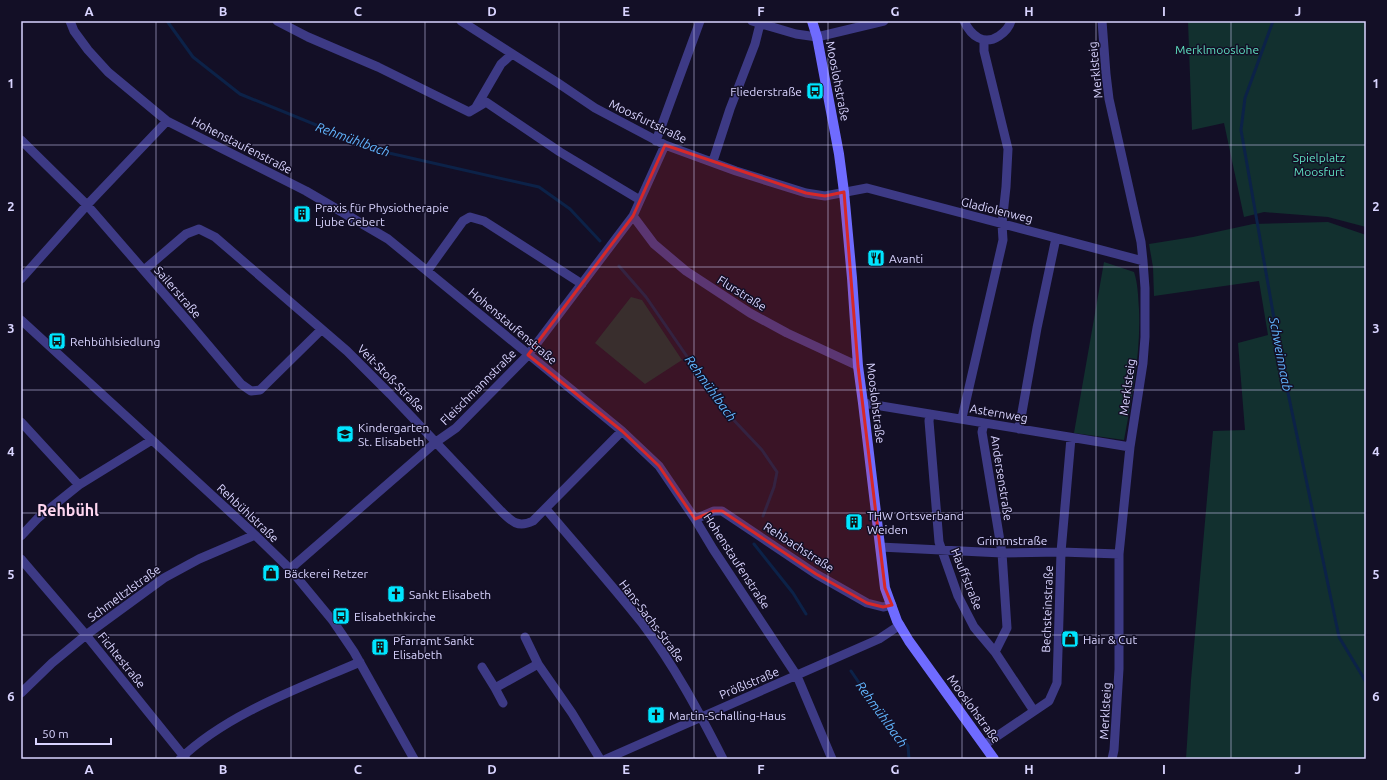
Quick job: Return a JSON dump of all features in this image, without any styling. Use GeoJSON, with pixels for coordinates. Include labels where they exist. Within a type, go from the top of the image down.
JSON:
{"type":"FeatureCollection","features":[{"type":"Feature","properties":{"kind":"street","name":"Hohenstaufenstraße"},"geometry":{"type":"LineString","coordinates":[[70,21],[74,31],[88,50],[108,72],[167,121],[306,191],[388,239],[622,431],[658,466],[695,519],[713,549],[797,676],[832,759]]}},
{"type":"Feature","properties":{"kind":"street"},"geometry":{"type":"LineString","coordinates":[[277,21],[469,112],[486,102],[560,152],[640,200]]}},
{"type":"Feature","properties":{"kind":"street","name":"Moosfurtstraße"},"geometry":{"type":"LineString","coordinates":[[461,21],[595,108],[656,141],[736,171],[806,193],[825,196],[844,192]]}},
{"type":"Feature","properties":{"kind":"street"},"geometry":{"type":"LineString","coordinates":[[656,141],[700,21]]}},
{"type":"Feature","properties":{"kind":"street","name":"Mooslohstraße"},"geometry":{"type":"LineString","coordinates":[[812,21],[817,37],[839,154],[844,192],[858,366],[864,403],[886,588],[900,625],[909,641],[994,759]]}},
{"type":"Feature","properties":{"kind":"street"},"geometry":{"type":"LineString","coordinates":[[713,162],[730,109],[755,44],[756,22],[796,34],[817,37],[884,21]]}},
{"type":"Feature","properties":{"kind":"street"},"geometry":{"type":"LineString","coordinates":[[964,21],[976,36],[984,40],[993,40],[999,36],[1005,31],[1011,21]]}},
{"type":"Feature","properties":{"kind":"street","name":"Merklsteig"},"geometry":{"type":"LineString","coordinates":[[1102,21],[1109,99],[1140,242],[1143,261],[1146,312],[1143,363],[1130,447],[1119,554],[1119,669],[1114,750],[1112,759]]}},
{"type":"Feature","properties":{"kind":"street"},"geometry":{"type":"LineString","coordinates":[[962,418],[1003,240],[1002,224],[1008,149],[984,51],[984,40]]}},
{"type":"Feature","properties":{"kind":"street"},"geometry":{"type":"LineString","coordinates":[[475,109],[501,64],[512,54]]}},
{"type":"Feature","properties":{"kind":"street"},"geometry":{"type":"LineString","coordinates":[[21,279],[87,205],[167,121]]}},
{"type":"Feature","properties":{"kind":"street","name":"Sailerstraße"},"geometry":{"type":"LineString","coordinates":[[21,140],[87,205],[241,384],[251,391],[260,390],[321,330]]}},
{"type":"Feature","properties":{"kind":"street","name":"Fleischmannstraße"},"geometry":{"type":"LineString","coordinates":[[290,570],[436,442],[456,428],[528,354],[633,216],[665,145]]}},
{"type":"Feature","properties":{"kind":"street","name":"Gladiolenweg"},"geometry":{"type":"LineString","coordinates":[[844,192],[867,188],[1143,261]]}},
{"type":"Feature","properties":{"kind":"street","name":"Flurstraße"},"geometry":{"type":"LineString","coordinates":[[633,216],[654,244],[691,275],[750,313],[787,333],[858,366]]}},
{"type":"Feature","properties":{"kind":"street"},"geometry":{"type":"LineString","coordinates":[[427,270],[463,221],[470,217],[484,221],[582,284]]}},
{"type":"Feature","properties":{"kind":"street","name":"Veit-Stoß-Straße"},"geometry":{"type":"LineString","coordinates":[[144,270],[186,234],[199,229],[215,237],[347,351],[385,388],[510,520],[517,524],[526,524],[533,521],[622,431]]}},
{"type":"Feature","properties":{"kind":"street"},"geometry":{"type":"LineString","coordinates":[[1019,429],[1037,328],[1056,238]]}},
{"type":"Feature","properties":{"kind":"street","name":"Rehbühlstraße"},"geometry":{"type":"LineString","coordinates":[[21,320],[255,535],[290,570],[333,621],[360,662],[414,759]]}},
{"type":"Feature","properties":{"kind":"street","name":"Asternweg"},"geometry":{"type":"LineString","coordinates":[[864,403],[1130,447]]}},
{"type":"Feature","properties":{"kind":"street","name":"Hauffstraße"},"geometry":{"type":"LineString","coordinates":[[930,414],[929,422],[939,542],[958,596],[974,627],[994,652],[1034,711]]}},
{"type":"Feature","properties":{"kind":"street"},"geometry":{"type":"LineString","coordinates":[[21,422],[79,485]]}},
{"type":"Feature","properties":{"kind":"street","name":"Andersenstraße"},"geometry":{"type":"LineString","coordinates":[[984,423],[982,432],[1002,553],[1007,628],[994,652]]}},
{"type":"Feature","properties":{"kind":"street","name":"Bechsteinstraße"},"geometry":{"type":"LineString","coordinates":[[984,745],[1049,702],[1057,684],[1061,552],[1071,438]]}},
{"type":"Feature","properties":{"kind":"street"},"geometry":{"type":"LineString","coordinates":[[21,536],[38,518],[79,485],[152,440]]}},
{"type":"Feature","properties":{"kind":"street","name":"Hans-Sachs-Straße"},"geometry":{"type":"LineString","coordinates":[[546,509],[642,624],[681,680],[702,716],[723,759]]}},
{"type":"Feature","properties":{"kind":"street","name":"Rehbachstraße"},"geometry":{"type":"LineString","coordinates":[[695,519],[714,511],[722,511],[816,574],[867,604],[883,607],[892,605]]}},
{"type":"Feature","properties":{"kind":"street","name":"Schmeltzlstraße"},"geometry":{"type":"LineString","coordinates":[[21,693],[52,663],[86,635],[164,578],[199,559],[255,535]]}},
{"type":"Feature","properties":{"kind":"street","name":"Grimmstraße"},"geometry":{"type":"LineString","coordinates":[[880,547],[1002,553],[1061,552],[1119,554]]}},
{"type":"Feature","properties":{"kind":"street","name":"Fichtestraße"},"geometry":{"type":"LineString","coordinates":[[21,560],[86,635],[183,758]]}},
{"type":"Feature","properties":{"kind":"street","name":"Prößlstraße"},"geometry":{"type":"LineString","coordinates":[[606,759],[879,639],[900,625]]}},
{"type":"Feature","properties":{"kind":"street"},"geometry":{"type":"LineString","coordinates":[[525,637],[538,664],[572,713],[600,759]]}},
{"type":"Feature","properties":{"kind":"street"},"geometry":{"type":"LineString","coordinates":[[183,758],[203,740],[270,700],[360,662]]}},
{"type":"Feature","properties":{"kind":"street"},"geometry":{"type":"LineString","coordinates":[[495,688],[538,664]]}},
{"type":"Feature","properties":{"kind":"street"},"geometry":{"type":"LineString","coordinates":[[482,667],[503,703]]}},
{"type":"Feature","properties":{"kind":"highlighted area"},"geometry":{"type":"Polygon","coordinates":[[[665,145],[806,193],[825,196],[844,192],[858,366],[885,588],[892,605],[883,607],[867,603],[816,574],[722,511],[714,511],[695,519],[659,466],[622,431],[528,355],[633,216],[665,145]]]}},
{"type":"Feature","properties":{"kind":"green space"},"geometry":{"type":"Polygon","coordinates":[[[1188,21],[1366,21],[1366,227],[1328,217],[1264,212],[1244,217],[1224,123],[1192,130],[1188,21]]]}},
{"type":"Feature","properties":{"kind":"green space"},"geometry":{"type":"Polygon","coordinates":[[[1328,222],[1366,235],[1366,759],[1186,759],[1191,680],[1213,431],[1245,430],[1238,343],[1268,335],[1259,281],[1154,296],[1153,267],[1149,244],[1193,237],[1253,224],[1328,222]]]}},
{"type":"Feature","properties":{"kind":"green space"},"geometry":{"type":"Polygon","coordinates":[[[1104,262],[1134,272],[1138,290],[1139,342],[1133,391],[1124,440],[1074,433],[1104,262]]]}},
{"type":"Feature","properties":{"kind":"green space"},"geometry":{"type":"Polygon","coordinates":[[[631,297],[642,300],[682,360],[645,384],[595,343],[631,297]]]}},
{"type":"Feature","properties":{"kind":"waterway","name":"Rehmühlbach"},"geometry":{"type":"LineString","coordinates":[[167,21],[193,57],[240,94],[380,151],[539,187],[570,209],[600,241]]}},
{"type":"Feature","properties":{"kind":"waterway","name":"Schweinnaab"},"geometry":{"type":"LineString","coordinates":[[1273,21],[1245,98],[1241,130],[1282,364],[1339,637],[1366,682]]}},
{"type":"Feature","properties":{"kind":"waterway","name":"Rehmühlbach"},"geometry":{"type":"LineString","coordinates":[[619,266],[646,297],[727,413],[762,450],[777,472],[774,487],[763,516]]}},
{"type":"Feature","properties":{"kind":"waterway","name":"Rehmühlbach"},"geometry":{"type":"LineString","coordinates":[[754,544],[793,593],[806,614]]}},
{"type":"Feature","properties":{"kind":"waterway","name":"Rehmühlbach"},"geometry":{"type":"LineString","coordinates":[[851,671],[879,712],[908,746],[909,759]]}},
{"type":"Feature","properties":{"kind":"place","name":"Fliederstraße"},"geometry":{"type":"Point","coordinates":[815,91]}},
{"type":"Feature","properties":{"kind":"place","name":"Praxis für Physiotherapie Ljube Gebert"},"geometry":{"type":"Point","coordinates":[302,214]}},
{"type":"Feature","properties":{"kind":"place","name":"Avanti"},"geometry":{"type":"Point","coordinates":[876,258]}},
{"type":"Feature","properties":{"kind":"place","name":"Rehbühlsiedlung"},"geometry":{"type":"Point","coordinates":[57,341]}},
{"type":"Feature","properties":{"kind":"place","name":"Kindergarten St. Elisabeth"},"geometry":{"type":"Point","coordinates":[345,434]}},
{"type":"Feature","properties":{"kind":"place","name":"THW Ortsverband Weiden"},"geometry":{"type":"Point","coordinates":[854,522]}},
{"type":"Feature","properties":{"kind":"place","name":"Bäckerei Retzer"},"geometry":{"type":"Point","coordinates":[271,573]}},
{"type":"Feature","properties":{"kind":"place","name":"Sankt Elisabeth"},"geometry":{"type":"Point","coordinates":[396,594]}},
{"type":"Feature","properties":{"kind":"place","name":"Elisabethkirche"},"geometry":{"type":"Point","coordinates":[341,616]}},
{"type":"Feature","properties":{"kind":"place","name":"Hair & Cut"},"geometry":{"type":"Point","coordinates":[1070,639]}},
{"type":"Feature","properties":{"kind":"place","name":"Pfarramt Sankt Elisabeth"},"geometry":{"type":"Point","coordinates":[380,647]}},
{"type":"Feature","properties":{"kind":"place","name":"Martin-Schalling-Haus"},"geometry":{"type":"Point","coordinates":[656,715]}},
{"type":"Feature","properties":{"kind":"district","name":"Rehbühl"},"geometry":{"type":"Point","coordinates":[68,510]}},
{"type":"Feature","properties":{"kind":"park label","name":"Merklmooslohe"},"geometry":{"type":"Point","coordinates":[1217,49]}},
{"type":"Feature","properties":{"kind":"park label","name":"Spielplatz Moosfurt"},"geometry":{"type":"Point","coordinates":[1319,164]}}]}
